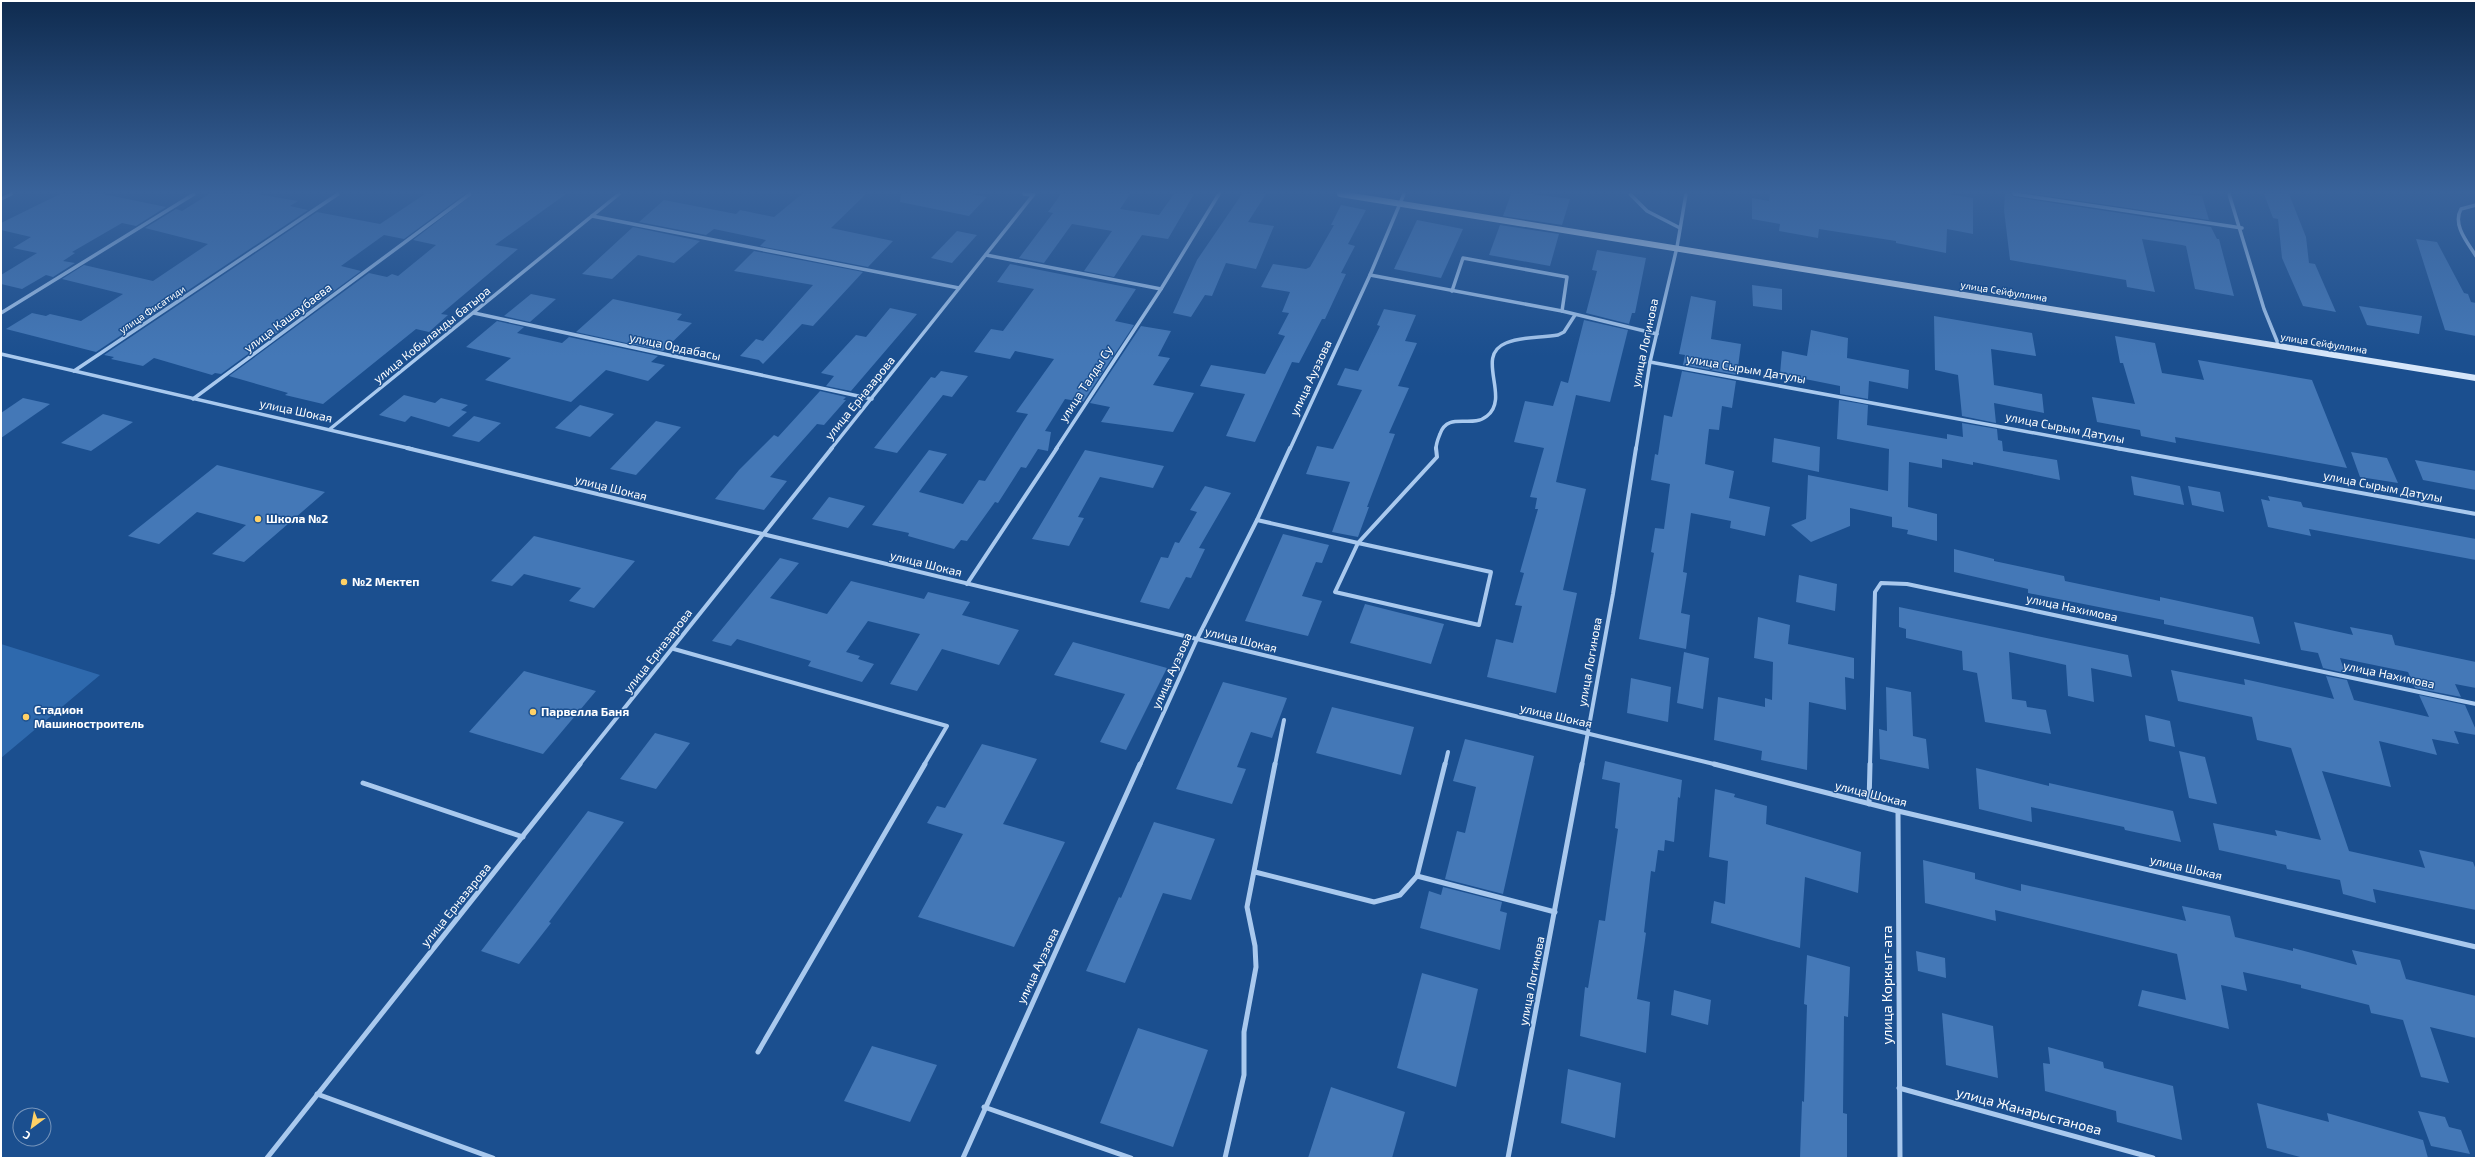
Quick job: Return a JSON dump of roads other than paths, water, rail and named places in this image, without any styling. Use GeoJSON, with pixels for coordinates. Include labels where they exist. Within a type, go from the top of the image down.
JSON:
{"type":"FeatureCollection","features":[{"type":"Feature","properties":{"kind":"main road","name":"улица Сейфуллина"},"geometry":{"type":"LineString","coordinates":[[1684,248],[2476,378]]}},
{"type":"Feature","properties":{"kind":"street"},"geometry":{"type":"LineString","coordinates":[[1,313],[106,248]]}},
{"type":"Feature","properties":{"kind":"street","name":"улица Фисатиди"},"geometry":{"type":"LineString","coordinates":[[74,371],[257,248]]}},
{"type":"Feature","properties":{"kind":"street","name":"улица Кашаубаева"},"geometry":{"type":"LineString","coordinates":[[193,399],[397,248]]}},
{"type":"Feature","properties":{"kind":"street","name":"улица Кобыланды батыра"},"geometry":{"type":"LineString","coordinates":[[330,429],[553,248]]}},
{"type":"Feature","properties":{"kind":"street"},"geometry":{"type":"LineString","coordinates":[[756,248],[959,288]]}},
{"type":"Feature","properties":{"kind":"street","name":"улица Ерназарова"},"geometry":{"type":"LineString","coordinates":[[267,1158],[674,649],[762,535],[991,248]]}},
{"type":"Feature","properties":{"kind":"street","name":"улица Талды Су"},"geometry":{"type":"LineString","coordinates":[[967,584],[1161,289],[1186,248]]}},
{"type":"Feature","properties":{"kind":"street","name":"улица Ауэзова"},"geometry":{"type":"LineString","coordinates":[[963,1158],[984,1107],[1197,640],[1256,520],[1381,248]]}},
{"type":"Feature","properties":{"kind":"street","name":"улица Логинова"},"geometry":{"type":"LineString","coordinates":[[1508,1158],[1556,912],[1612,594],[1650,362],[1677,248]]}},
{"type":"Feature","properties":{"kind":"street"},"geometry":{"type":"LineString","coordinates":[[2248,248],[2270,328],[2279,346]]}},
{"type":"Feature","properties":{"kind":"street"},"geometry":{"type":"LineString","coordinates":[[986,255],[1161,289]]}},
{"type":"Feature","properties":{"kind":"street"},"geometry":{"type":"LineString","coordinates":[[1452,291],[1463,258],[1567,277],[1562,311]]}},
{"type":"Feature","properties":{"kind":"street"},"geometry":{"type":"LineString","coordinates":[[1370,275],[1562,311],[1657,334]]}},
{"type":"Feature","properties":{"kind":"street","name":"улица Ордабасы"},"geometry":{"type":"LineString","coordinates":[[474,313],[872,399]]}},
{"type":"Feature","properties":{"kind":"street"},"geometry":{"type":"LineString","coordinates":[[1256,520],[1358,542],[1491,572],[1479,625],[1335,592],[1358,542],[1437,457],[1436,444],[1445,424],[1453,421],[1480,420],[1487,416],[1493,409],[1497,392],[1492,361],[1497,348],[1508,341],[1558,335],[1564,332],[1576,315]]}},
{"type":"Feature","properties":{"kind":"street","name":"улица Шокая"},"geometry":{"type":"LineString","coordinates":[[1,354],[193,399],[330,429],[762,535],[1587,733],[1869,804],[2476,947]]}},
{"type":"Feature","properties":{"kind":"street","name":"улица Сырым Датулы"},"geometry":{"type":"LineString","coordinates":[[1650,362],[2476,514]]}},
{"type":"Feature","properties":{"kind":"street","name":"улица Нахимова"},"geometry":{"type":"LineString","coordinates":[[1869,804],[1875,592],[1881,583],[1907,584],[2476,704]]}},
{"type":"Feature","properties":{"kind":"street"},"geometry":{"type":"LineString","coordinates":[[674,649],[947,726],[758,1052]]}},
{"type":"Feature","properties":{"kind":"street"},"geometry":{"type":"LineString","coordinates":[[1225,1158],[1244,1074],[1244,1032],[1256,967],[1255,946],[1247,907],[1284,720]]}},
{"type":"Feature","properties":{"kind":"street"},"geometry":{"type":"LineString","coordinates":[[1255,872],[1374,902],[1391,899],[1400,895],[1417,876],[1448,752]]}},
{"type":"Feature","properties":{"kind":"street"},"geometry":{"type":"LineString","coordinates":[[363,783],[523,837]]}},
{"type":"Feature","properties":{"kind":"street","name":"улица Коркыт-ата"},"geometry":{"type":"LineString","coordinates":[[1898,811],[1900,1158]]}},
{"type":"Feature","properties":{"kind":"street"},"geometry":{"type":"LineString","coordinates":[[1417,876],[1522,905],[1556,912]]}},
{"type":"Feature","properties":{"kind":"street","name":"улица Жанарыстанова"},"geometry":{"type":"LineString","coordinates":[[1899,1088],[2153,1158]]}},
{"type":"Feature","properties":{"kind":"street"},"geometry":{"type":"LineString","coordinates":[[317,1094],[493,1158]]}},
{"type":"Feature","properties":{"kind":"street"},"geometry":{"type":"LineString","coordinates":[[984,1107],[1131,1158]]}},
{"type":"Feature","properties":{"kind":"place","name":"Школа №2"},"geometry":{"type":"Point","coordinates":[258,519]}},
{"type":"Feature","properties":{"kind":"place","name":"№2 Мектеп"},"geometry":{"type":"Point","coordinates":[344,582]}},
{"type":"Feature","properties":{"kind":"place","name":"Парвелла Баня"},"geometry":{"type":"Point","coordinates":[533,712]}},
{"type":"Feature","properties":{"kind":"place","name":"Стадион Машиностроитель"},"geometry":{"type":"Point","coordinates":[26,717]}}]}
